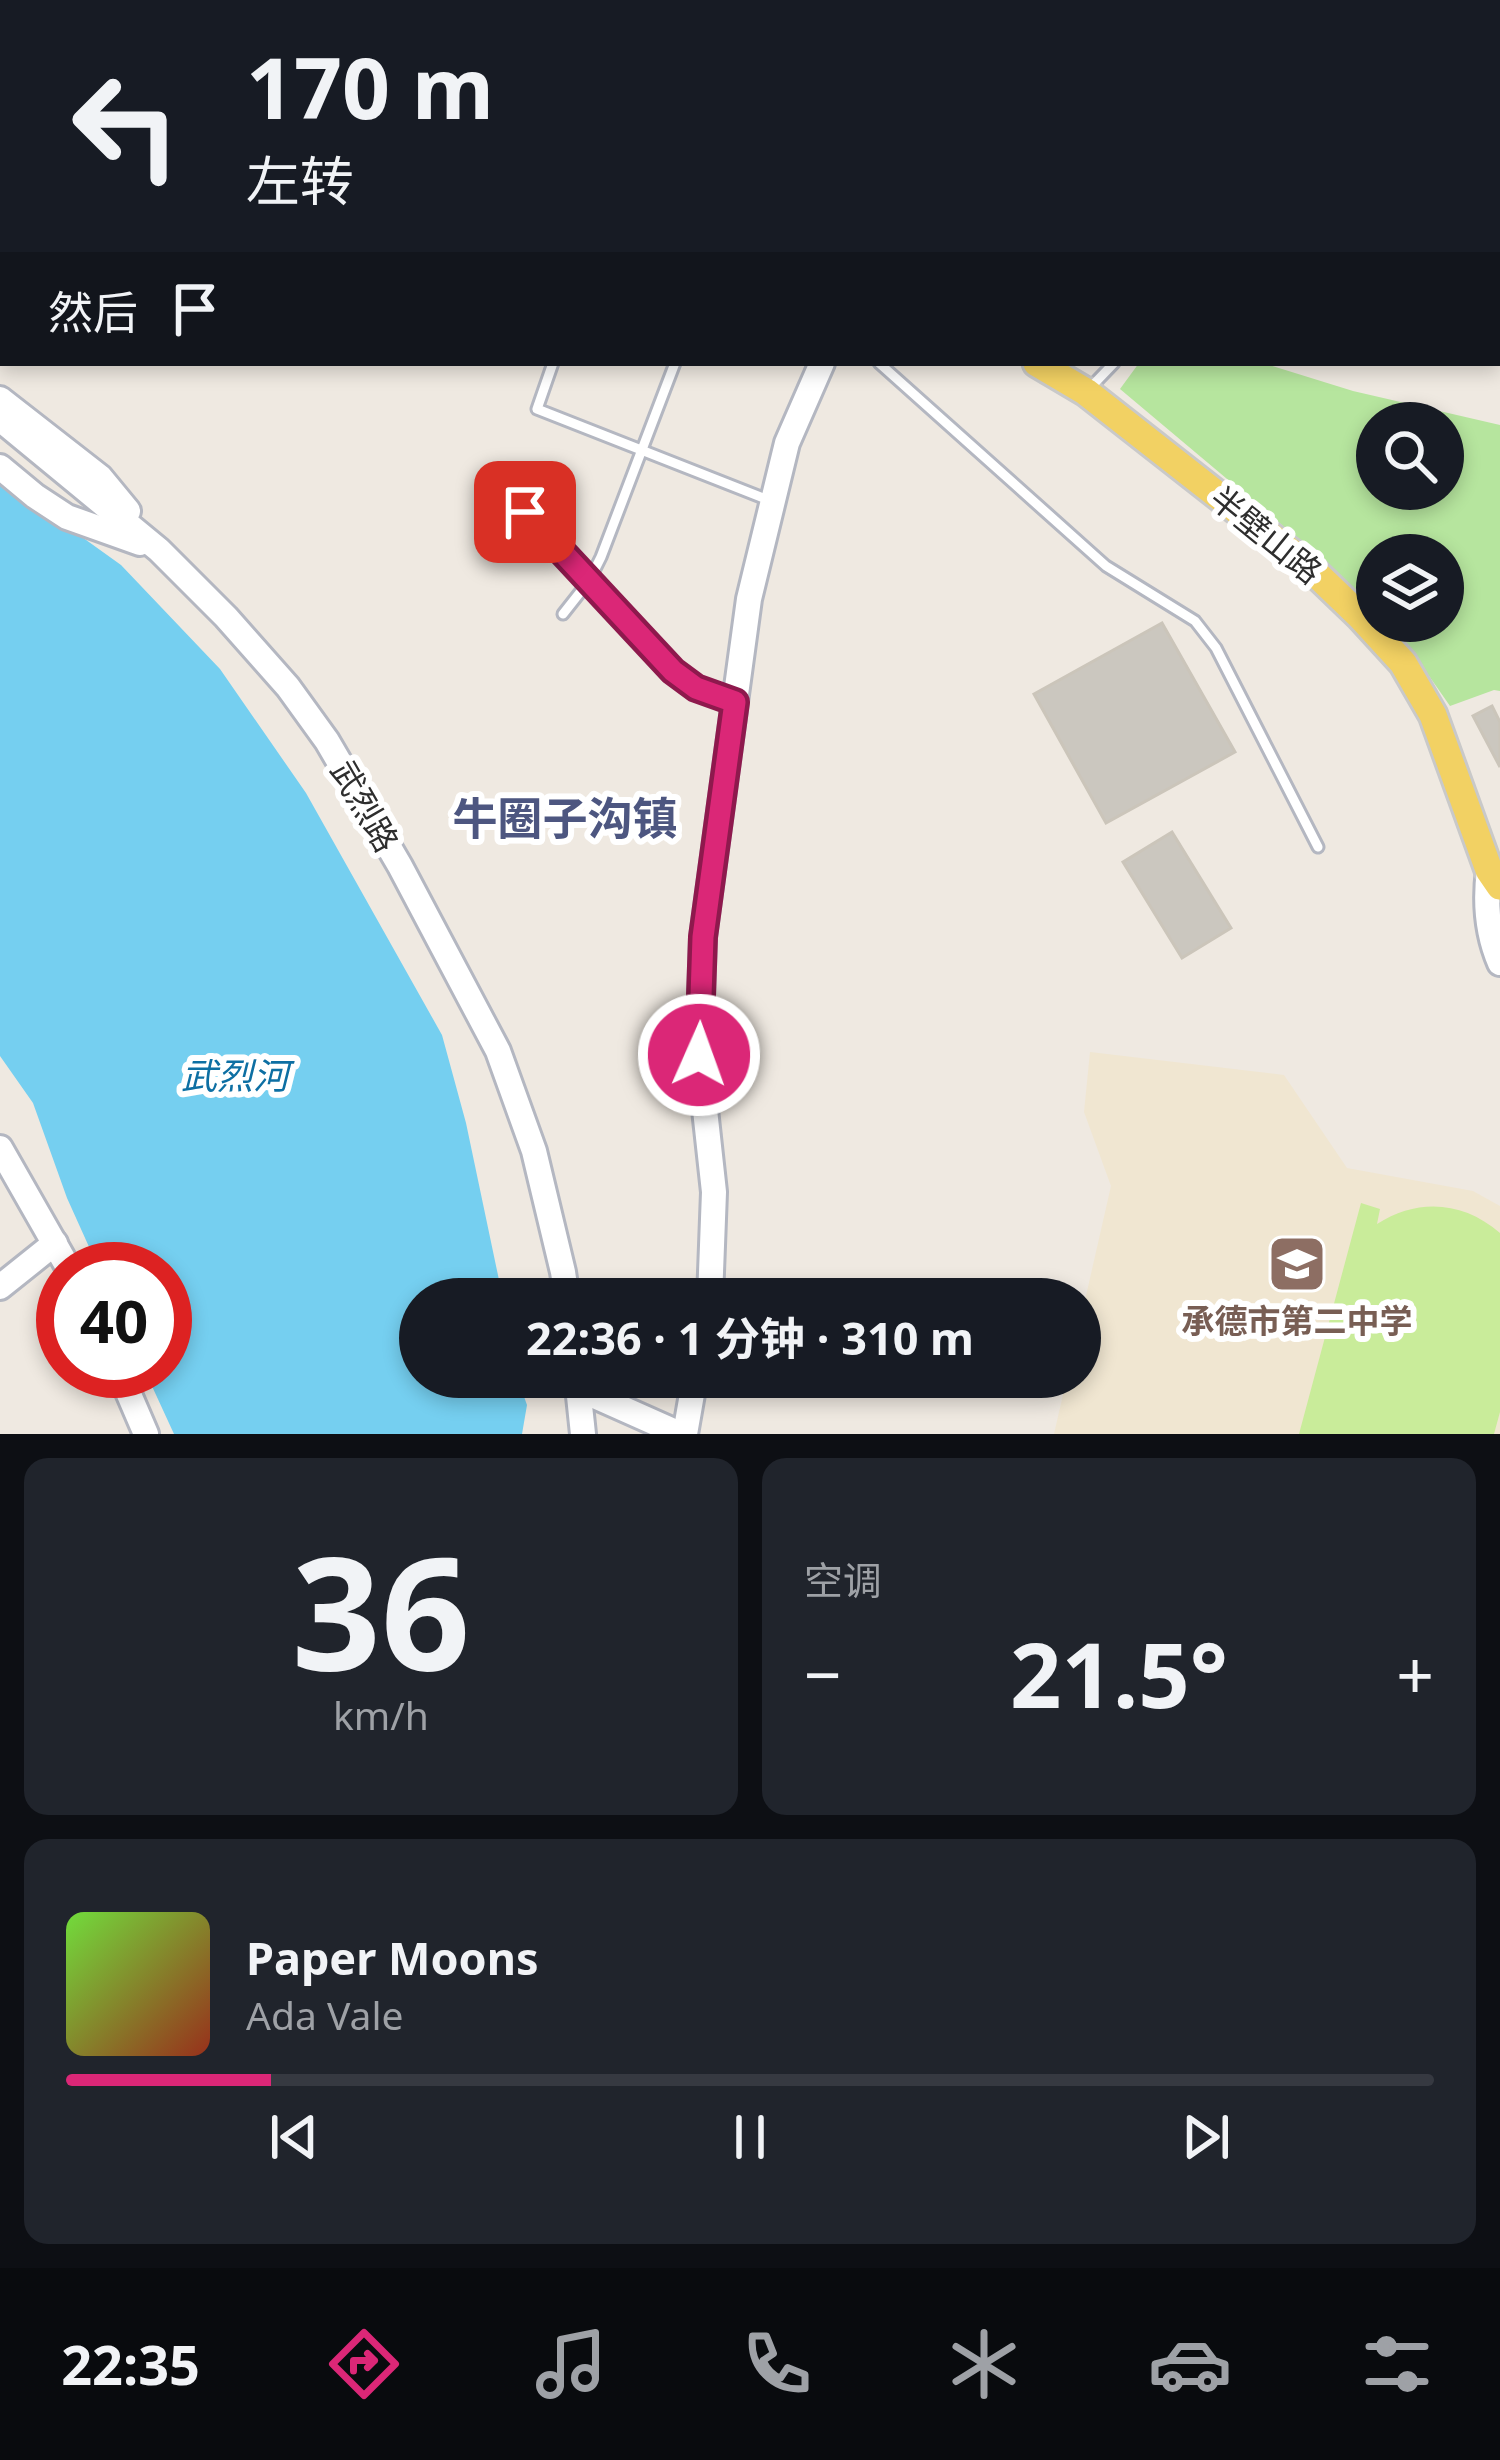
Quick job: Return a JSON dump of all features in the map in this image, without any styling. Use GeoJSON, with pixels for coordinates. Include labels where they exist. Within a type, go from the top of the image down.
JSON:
{"type":"FeatureCollection","features":[{"type":"Feature","properties":{"kind":"main road"},"geometry":{"type":"LineString","coordinates":[[711,1278],[714,1192],[699,1055],[703,937],[749,599],[787,443],[822,366]]}},
{"type":"Feature","properties":{"kind":"main road","name":"半壁山路"},"geometry":{"type":"LineString","coordinates":[[1042,366],[1086,392],[1308,566],[1403,663],[1433,715],[1495,878]]}},
{"type":"Feature","properties":{"kind":"main road"},"geometry":{"type":"LineString","coordinates":[[0,399],[100,476],[159,550]]}},
{"type":"Feature","properties":{"kind":"main road","name":"武烈路"},"geometry":{"type":"LineString","coordinates":[[0,419],[159,550],[226,616],[288,687],[327,741],[499,1051],[534,1151],[562,1278]]}},
{"type":"Feature","properties":{"kind":"main road"},"geometry":{"type":"LineString","coordinates":[[0,467],[67,517],[159,550]]}},
{"type":"Feature","properties":{"kind":"main road"},"geometry":{"type":"LineString","coordinates":[[1495,878],[1486,896],[1500,963]]}},
{"type":"Feature","properties":{"kind":"main road"},"geometry":{"type":"LineString","coordinates":[[0,1148],[45,1242]]}},
{"type":"Feature","properties":{"kind":"main road"},"geometry":{"type":"LineString","coordinates":[[0,1177],[45,1242]]}},
{"type":"Feature","properties":{"kind":"main road"},"geometry":{"type":"LineString","coordinates":[[0,1269],[36,1247]]}},
{"type":"Feature","properties":{"kind":"main road"},"geometry":{"type":"LineString","coordinates":[[0,1287],[36,1251]]}},
{"type":"Feature","properties":{"kind":"main road"},"geometry":{"type":"LineString","coordinates":[[115,1398],[130,1434]]}},
{"type":"Feature","properties":{"kind":"main road"},"geometry":{"type":"LineString","coordinates":[[131,1398],[146,1434]]}},
{"type":"Feature","properties":{"kind":"main road"},"geometry":{"type":"LineString","coordinates":[[565,1434],[574,1398]]}},
{"type":"Feature","properties":{"kind":"main road"},"geometry":{"type":"LineString","coordinates":[[579,1398],[583,1434]]}},
{"type":"Feature","properties":{"kind":"main road"},"geometry":{"type":"LineString","coordinates":[[609,1398],[682,1434],[690,1398]]}},
{"type":"Feature","properties":{"kind":"lane"},"geometry":{"type":"LineString","coordinates":[[552,366],[537,409],[771,501]]}},
{"type":"Feature","properties":{"kind":"lane"},"geometry":{"type":"LineString","coordinates":[[563,614],[590,581],[674,366]]}},
{"type":"Feature","properties":{"kind":"lane"},"geometry":{"type":"LineString","coordinates":[[882,366],[1106,566],[1195,621],[1216,648],[1318,847]]}},
{"type":"Feature","properties":{"kind":"lane"},"geometry":{"type":"LineString","coordinates":[[1086,392],[1111,366]]}},
{"type":"Feature","properties":{"kind":"lane"},"geometry":{"type":"LineString","coordinates":[[494,477],[673,671],[696,688],[735,702]]}},
{"type":"Feature","properties":{"kind":"shaded area","name":"承德市第二中学"},"geometry":{"type":"Polygon","coordinates":[[[1090,1052],[1284,1075],[1347,1168],[1473,1191],[1500,1206],[1500,1434],[1054,1434],[1062,1398],[1101,1398],[1101,1278],[1090,1278],[1111,1186],[1084,1112],[1090,1052]]]}},
{"type":"Feature","properties":{"kind":"green space"},"geometry":{"type":"Polygon","coordinates":[[[1137,366],[1273,366],[1401,402],[1356,402],[1356,510],[1464,510],[1464,417],[1500,425],[1500,691],[1450,706],[1405,642],[1464,642],[1464,534],[1356,534],[1356,594],[1120,389],[1137,366]]]}},
{"type":"Feature","properties":{"kind":"green space"},"geometry":{"type":"Polygon","coordinates":[[[1361,1203],[1380,1209],[1377,1224],[1408,1210],[1440,1207],[1471,1214],[1500,1233],[1500,1412],[1494,1434],[1299,1434],[1361,1203]]]}},
{"type":"Feature","properties":{"kind":"water","name":"武烈河"},"geometry":{"type":"Polygon","coordinates":[[[0,485],[121,565],[220,669],[306,793],[442,1035],[499,1278],[399,1278],[399,1398],[524,1398],[522,1434],[174,1434],[157,1398],[192,1398],[192,1242],[87,1242],[33,1103],[0,1056],[0,485]]]}},
{"type":"Feature","properties":{"kind":"building"},"geometry":{"type":"Polygon","coordinates":[[[1162,623],[1235,752],[1106,823],[1034,694],[1162,623]]]}},
{"type":"Feature","properties":{"kind":"building"},"geometry":{"type":"Polygon","coordinates":[[[1492,706],[1500,722],[1500,767],[1473,716],[1492,706]]]}},
{"type":"Feature","properties":{"kind":"building"},"geometry":{"type":"Polygon","coordinates":[[[1172,832],[1231,928],[1182,958],[1123,862],[1172,832]]]}},
{"type":"Feature","properties":{"kind":"place","name":"承德市第二中学"},"geometry":{"type":"Point","coordinates":[1297,1264]}},
{"type":"Feature","properties":{"kind":"district","name":"牛圈子沟镇"},"geometry":{"type":"Point","coordinates":[565,819]}},
{"type":"Feature","properties":{"kind":"route"},"geometry":{"type":"LineString","coordinates":[[525,512],[673,671],[696,688],[735,702],[703,937],[699,1055]]}}]}
